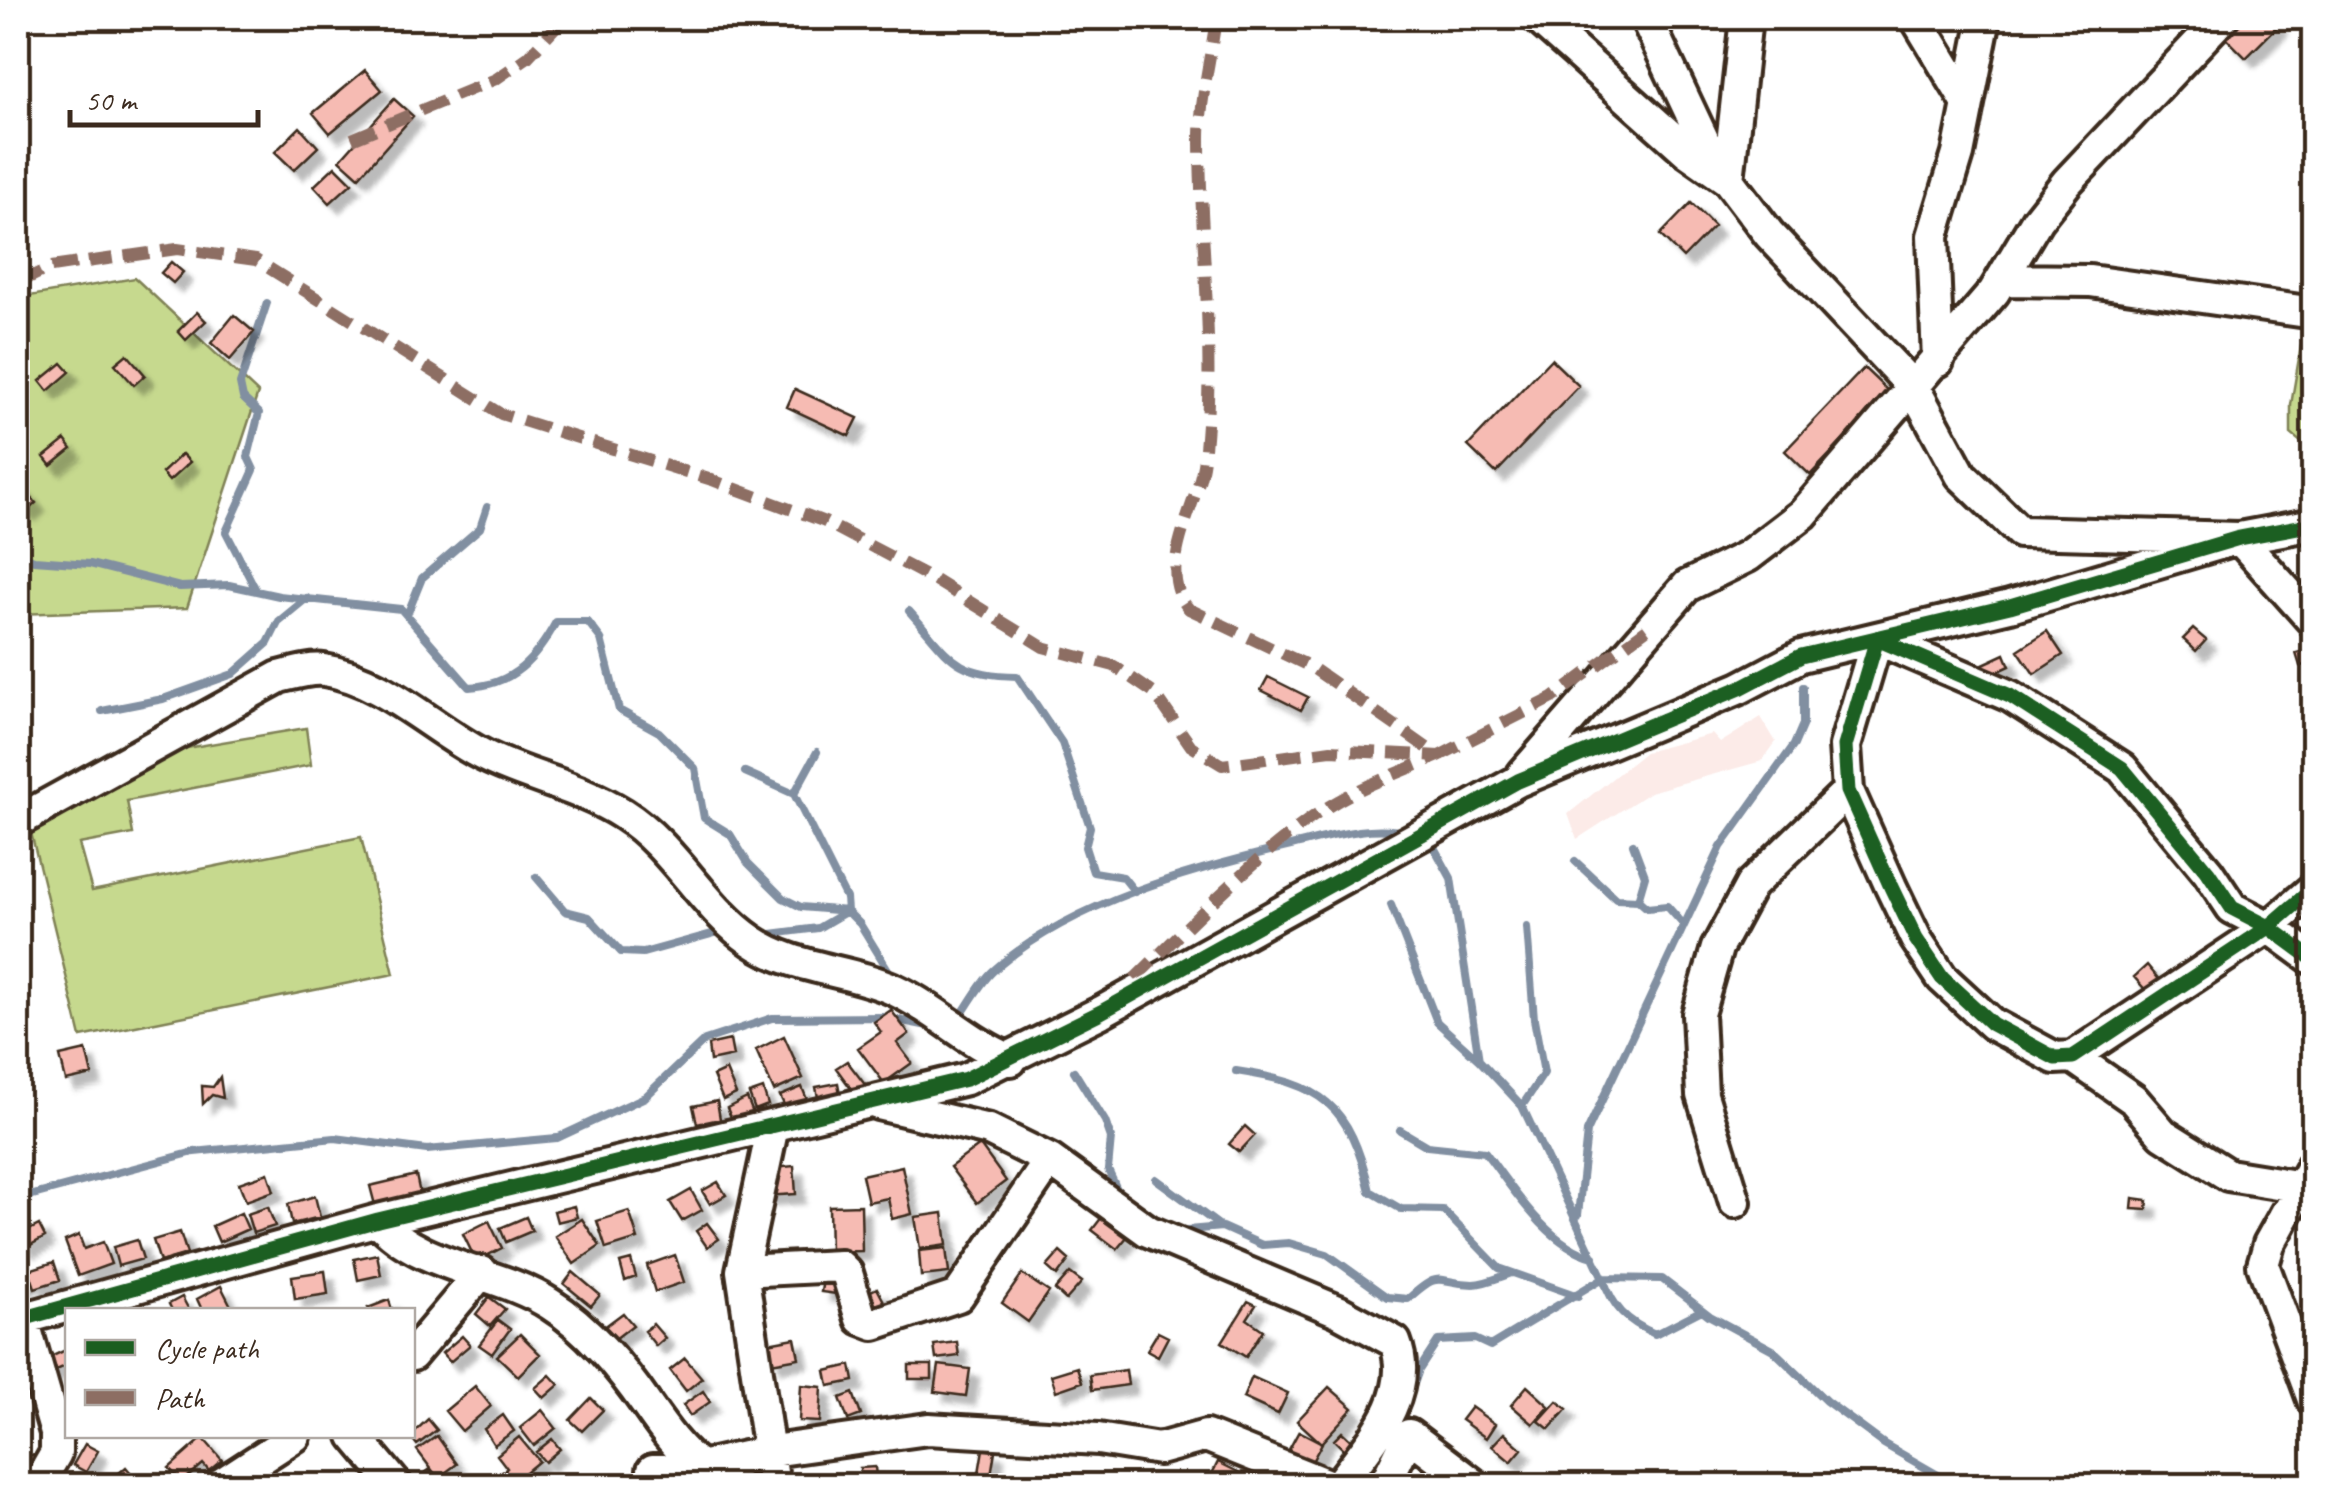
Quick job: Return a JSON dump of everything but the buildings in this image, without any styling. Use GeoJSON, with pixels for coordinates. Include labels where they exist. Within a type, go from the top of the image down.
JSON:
{"type":"FeatureCollection","features":[{"type":"Feature","properties":{"kind":"street"},"geometry":{"type":"LineString","coordinates":[[1538,18],[1688,152],[1728,180]]}},
{"type":"Feature","properties":{"kind":"street"},"geometry":{"type":"LineString","coordinates":[[1646,18],[1710,152],[1728,180],[1780,246],[1914,388],[1961,475],[2020,532],[2239,538],[2314,622]]}},
{"type":"Feature","properties":{"kind":"street"},"geometry":{"type":"LineString","coordinates":[[1728,180],[1746,18]]}},
{"type":"Feature","properties":{"kind":"street"},"geometry":{"type":"LineString","coordinates":[[1916,18],[1965,99]]}},
{"type":"Feature","properties":{"kind":"street"},"geometry":{"type":"LineString","coordinates":[[1938,361],[1932,236],[1958,154],[1965,99],[1985,18]]}},
{"type":"Feature","properties":{"kind":"street"},"geometry":{"type":"LineString","coordinates":[[1518,780],[1687,586],[1748,556],[1802,514],[1938,361],[2002,280],[2037,220],[2067,182],[2222,18]]}},
{"type":"Feature","properties":{"kind":"street"},"geometry":{"type":"LineString","coordinates":[[2002,280],[2090,281],[2314,313]]}},
{"type":"Feature","properties":{"kind":"street"},"geometry":{"type":"LineString","coordinates":[[37,1486],[56,1453],[56,1432],[20,1319],[378,1220],[966,1079],[1011,1060],[1376,863],[1518,780],[1740,688],[1801,656],[2010,606],[2239,538],[2314,524]]}},
{"type":"Feature","properties":{"kind":"street"},"geometry":{"type":"LineString","coordinates":[[1877,639],[1845,746],[1848,792],[1916,939],[1942,978],[1992,1024],[2055,1058],[2072,1057],[2269,927],[2314,888]]}},
{"type":"Feature","properties":{"kind":"street"},"geometry":{"type":"LineString","coordinates":[[1877,639],[2010,696],[2122,768],[2208,872],[2232,908],[2269,927],[2314,960]]}},
{"type":"Feature","properties":{"kind":"street"},"geometry":{"type":"LineString","coordinates":[[18,821],[279,677],[321,669],[386,694],[486,757],[552,779],[624,814],[692,876],[721,914],[752,941],[796,962],[896,990],[977,1046],[1011,1060]]}},
{"type":"Feature","properties":{"kind":"street"},"geometry":{"type":"LineString","coordinates":[[1736,1202],[1702,1094],[1698,1014],[1717,948],[1751,884],[1848,792]]}},
{"type":"Feature","properties":{"kind":"street"},"geometry":{"type":"LineString","coordinates":[[2072,1057],[2133,1100],[2163,1134],[2228,1175],[2309,1180],[2269,1244],[2263,1265],[2314,1402]]}},
{"type":"Feature","properties":{"kind":"street"},"geometry":{"type":"LineString","coordinates":[[870,1102],[989,1130],[1050,1160],[1148,1231],[1350,1316],[1395,1342],[1402,1378],[1394,1401],[1338,1486]]}},
{"type":"Feature","properties":{"kind":"street"},"geometry":{"type":"LineString","coordinates":[[773,1126],[742,1271],[772,1451],[774,1486]]}},
{"type":"Feature","properties":{"kind":"street"},"geometry":{"type":"LineString","coordinates":[[742,1271],[840,1266],[847,1273],[861,1319],[874,1324],[958,1296],[1050,1160]]}},
{"type":"Feature","properties":{"kind":"street"},"geometry":{"type":"LineString","coordinates":[[378,1220],[389,1232],[423,1250],[549,1302],[578,1326],[645,1402],[662,1430],[700,1467],[737,1486]]}},
{"type":"Feature","properties":{"kind":"street"},"geometry":{"type":"LineString","coordinates":[[415,1351],[482,1272]]}},
{"type":"Feature","properties":{"kind":"street"},"geometry":{"type":"LineString","coordinates":[[662,1430],[651,1478],[772,1451],[928,1429],[1098,1439],[1159,1449],[1206,1436],[1330,1486]]}},
{"type":"Feature","properties":{"kind":"street"},"geometry":{"type":"LineString","coordinates":[[1384,1486],[1409,1435],[1476,1486]]}},
{"type":"Feature","properties":{"kind":"street"},"geometry":{"type":"LineString","coordinates":[[218,1486],[256,1476],[293,1438]]}},
{"type":"Feature","properties":{"kind":"street"},"geometry":{"type":"LineString","coordinates":[[357,1438],[397,1486]]}},
{"type":"Feature","properties":{"kind":"shaded area"},"geometry":{"type":"Polygon","coordinates":[[[1761,717],[1776,742],[1762,761],[1650,792],[1577,839],[1568,814],[1645,752],[1712,734],[1720,743],[1761,717]]]}},
{"type":"Feature","properties":{"kind":"green space"},"geometry":{"type":"Polygon","coordinates":[[[135,278],[258,393],[187,608],[18,614],[18,298],[135,278]]]}},
{"type":"Feature","properties":{"kind":"green space"},"geometry":{"type":"Polygon","coordinates":[[[2313,340],[2313,452],[2291,434],[2291,405],[2301,346],[2313,340]]]}},
{"type":"Feature","properties":{"kind":"green space"},"geometry":{"type":"Polygon","coordinates":[[[306,728],[311,765],[127,801],[133,834],[79,844],[92,891],[361,837],[394,974],[81,1037],[28,820],[145,755],[306,728]]]}},
{"type":"Feature","properties":{"kind":"waterway"},"geometry":{"type":"LineString","coordinates":[[256,590],[226,532],[254,470],[248,457],[259,413],[243,398],[240,384],[267,303]]}},
{"type":"Feature","properties":{"kind":"waterway"},"geometry":{"type":"LineString","coordinates":[[407,615],[422,578],[480,528],[487,507]]}},
{"type":"Feature","properties":{"kind":"waterway"},"geometry":{"type":"LineString","coordinates":[[18,554],[34,560],[90,564],[180,587],[229,585],[279,596],[401,609],[469,687],[498,681],[522,668],[556,622],[588,622],[601,639],[619,710],[659,732],[695,768],[704,818],[730,834],[748,863],[783,898],[801,907],[847,911],[860,924],[892,976]]}},
{"type":"Feature","properties":{"kind":"waterway"},"geometry":{"type":"LineString","coordinates":[[102,711],[163,699],[233,674],[268,643],[279,621],[307,598]]}},
{"type":"Feature","properties":{"kind":"waterway"},"geometry":{"type":"LineString","coordinates":[[909,611],[944,651],[965,667],[1017,676],[1062,743],[1090,827],[1085,847],[1093,872],[1123,877],[1135,892]]}},
{"type":"Feature","properties":{"kind":"waterway"},"geometry":{"type":"LineString","coordinates":[[1578,1215],[1587,1132],[1721,847],[1794,745],[1803,724],[1803,687]]}},
{"type":"Feature","properties":{"kind":"waterway"},"geometry":{"type":"LineString","coordinates":[[763,935],[818,928],[847,911],[846,898],[794,794],[817,752]]}},
{"type":"Feature","properties":{"kind":"waterway"},"geometry":{"type":"LineString","coordinates":[[745,772],[794,794]]}},
{"type":"Feature","properties":{"kind":"waterway"},"geometry":{"type":"LineString","coordinates":[[957,1021],[993,971],[1059,925],[1096,907],[1176,877],[1322,838],[1366,830],[1407,833]]}},
{"type":"Feature","properties":{"kind":"waterway"},"geometry":{"type":"LineString","coordinates":[[1430,840],[1451,878],[1479,1060],[1522,1106],[1603,1278],[1662,1279],[1710,1316],[1773,1350],[1826,1401],[1884,1444],[1938,1475],[1976,1486]]}},
{"type":"Feature","properties":{"kind":"waterway"},"geometry":{"type":"LineString","coordinates":[[1633,844],[1645,876],[1638,900]]}},
{"type":"Feature","properties":{"kind":"waterway"},"geometry":{"type":"LineString","coordinates":[[1575,861],[1616,899],[1638,900],[1647,908],[1667,906],[1683,924]]}},
{"type":"Feature","properties":{"kind":"waterway"},"geometry":{"type":"LineString","coordinates":[[536,877],[565,911],[589,917],[621,952],[643,953],[726,930]]}},
{"type":"Feature","properties":{"kind":"waterway"},"geometry":{"type":"LineString","coordinates":[[1391,905],[1437,1022],[1479,1060]]}},
{"type":"Feature","properties":{"kind":"waterway"},"geometry":{"type":"LineString","coordinates":[[1522,1106],[1544,1073],[1534,1019],[1527,927]]}},
{"type":"Feature","properties":{"kind":"waterway"},"geometry":{"type":"LineString","coordinates":[[2309,931],[2314,933]]}},
{"type":"Feature","properties":{"kind":"waterway"},"geometry":{"type":"LineString","coordinates":[[18,1199],[194,1152],[335,1138],[427,1150],[557,1138],[645,1097],[705,1040],[772,1018],[883,1017],[933,1027]]}},
{"type":"Feature","properties":{"kind":"waterway"},"geometry":{"type":"LineString","coordinates":[[18,1068],[18,1108]]}},
{"type":"Feature","properties":{"kind":"waterway"},"geometry":{"type":"LineString","coordinates":[[1074,1071],[1105,1121],[1111,1138],[1108,1170],[1121,1198]]}},
{"type":"Feature","properties":{"kind":"waterway"},"geometry":{"type":"LineString","coordinates":[[1236,1071],[1290,1083],[1327,1103],[1352,1137],[1370,1191],[1401,1209],[1443,1210],[1499,1268],[1578,1296]]}},
{"type":"Feature","properties":{"kind":"waterway"},"geometry":{"type":"LineString","coordinates":[[1400,1130],[1427,1146],[1485,1152],[1547,1229],[1577,1251],[1594,1257]]}},
{"type":"Feature","properties":{"kind":"waterway"},"geometry":{"type":"LineString","coordinates":[[1156,1179],[1220,1226]]}},
{"type":"Feature","properties":{"kind":"waterway"},"geometry":{"type":"LineString","coordinates":[[1176,1231],[1222,1227],[1262,1245],[1289,1243],[1327,1254],[1387,1297],[1408,1299],[1434,1280],[1478,1284],[1512,1273]]}},
{"type":"Feature","properties":{"kind":"waterway"},"geometry":{"type":"LineString","coordinates":[[1405,1409],[1419,1370],[1438,1341],[1475,1339],[1490,1346],[1603,1278],[1622,1312],[1655,1334],[1702,1310]]}},
{"type":"Feature","properties":{"kind":"marked path"},"geometry":{"type":"LineString","coordinates":[[352,139],[496,79],[528,57],[564,18]]}},
{"type":"Feature","properties":{"kind":"marked path"},"geometry":{"type":"LineString","coordinates":[[1216,18],[1200,138],[1207,418],[1204,458],[1181,536],[1175,575],[1179,593],[1189,609],[1311,667],[1439,756],[1553,698],[1648,628]]}},
{"type":"Feature","properties":{"kind":"marked path"},"geometry":{"type":"LineString","coordinates":[[18,283],[51,267],[177,249],[256,260],[501,414],[712,480],[825,522],[933,579],[1043,647],[1114,666],[1155,694],[1191,746],[1222,765],[1331,750],[1439,756],[1347,796],[1290,834],[1232,884],[1126,987]]}},
{"type":"Feature","properties":{"kind":"cycle path"},"geometry":{"type":"LineString","coordinates":[[18,1320],[378,1220],[966,1079],[1101,1012],[1518,781],[1740,688],[1801,656],[2010,606],[2239,538],[2314,524]]}},
{"type":"Feature","properties":{"kind":"cycle path"},"geometry":{"type":"LineString","coordinates":[[2314,888],[2269,927],[2073,1057],[2055,1058],[1992,1024],[1942,978],[1916,939],[1848,791],[1845,746],[1877,639],[2010,696],[2122,768],[2208,872],[2232,908],[2269,927],[2314,960]]}}]}
